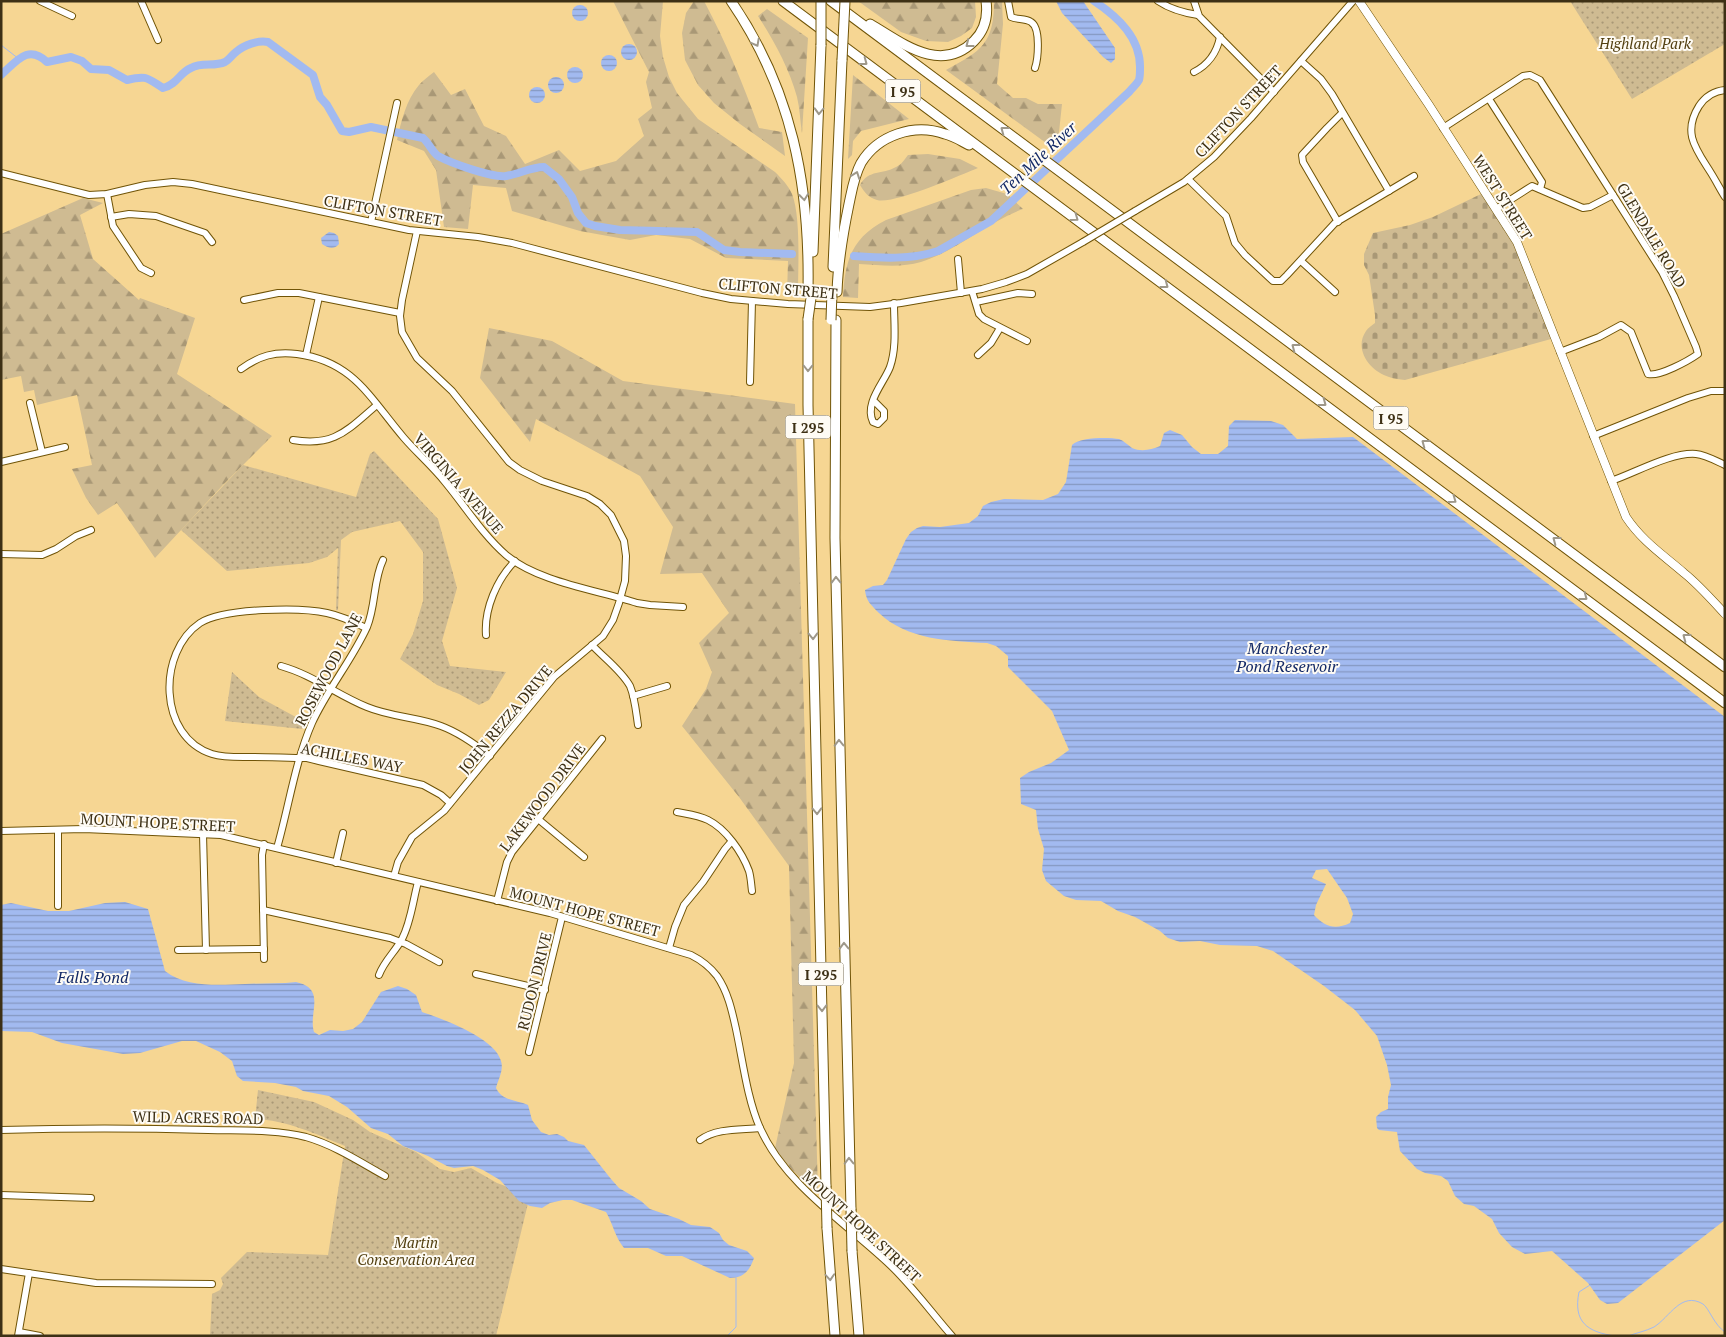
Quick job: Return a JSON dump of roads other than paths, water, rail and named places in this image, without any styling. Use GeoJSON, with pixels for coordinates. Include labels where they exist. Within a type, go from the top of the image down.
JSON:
{"type":"FeatureCollection","features":[{"type":"Feature","properties":{"kind":"highway"},"geometry":{"type":"LineString","coordinates":[[731,1],[768,66],[784,104],[793,135],[806,208],[810,291]]}},
{"type":"Feature","properties":{"kind":"highway","name":"I 95"},"geometry":{"type":"LineString","coordinates":[[783,1],[1725,703]]}},
{"type":"Feature","properties":{"kind":"highway"},"geometry":{"type":"LineString","coordinates":[[810,291],[821,45],[821,1]]}},
{"type":"Feature","properties":{"kind":"highway","name":"I 95"},"geometry":{"type":"LineString","coordinates":[[831,1],[1725,667]]}},
{"type":"Feature","properties":{"kind":"highway"},"geometry":{"type":"LineString","coordinates":[[834,292],[845,1]]}},
{"type":"Feature","properties":{"kind":"highway"},"geometry":{"type":"LineString","coordinates":[[846,13],[870,24],[917,52],[944,56],[963,49],[978,36],[985,22],[986,1]]}},
{"type":"Feature","properties":{"kind":"highway"},"geometry":{"type":"LineString","coordinates":[[834,292],[854,181],[861,163],[874,148],[884,140],[896,135],[908,131],[923,130],[948,134],[996,159]]}},
{"type":"Feature","properties":{"kind":"highway","name":"I 295"},"geometry":{"type":"LineString","coordinates":[[810,291],[808,319],[808,412],[827,1228],[835,1336]]}},
{"type":"Feature","properties":{"kind":"highway","name":"I 295"},"geometry":{"type":"LineString","coordinates":[[834,292],[835,538],[852,1251],[859,1336]]}},
{"type":"Feature","properties":{"kind":"main road","name":"WEST STREET"},"geometry":{"type":"LineString","coordinates":[[1359,1],[1517,242],[1626,517],[1635,531],[1644,540],[1687,575],[1725,614]]}},
{"type":"Feature","properties":{"kind":"street"},"geometry":{"type":"LineString","coordinates":[[40,1],[72,16]]}},
{"type":"Feature","properties":{"kind":"street"},"geometry":{"type":"LineString","coordinates":[[141,1],[158,40]]}},
{"type":"Feature","properties":{"kind":"street"},"geometry":{"type":"LineString","coordinates":[[1008,1],[1011,17],[1030,21],[1034,26],[1038,48],[1035,68]]}},
{"type":"Feature","properties":{"kind":"street"},"geometry":{"type":"LineString","coordinates":[[1158,1],[1166,6],[1198,15]]}},
{"type":"Feature","properties":{"kind":"street"},"geometry":{"type":"LineString","coordinates":[[1194,1],[1198,15],[1274,92]]}},
{"type":"Feature","properties":{"kind":"street","name":"CLIFTON STREET"},"geometry":{"type":"LineString","coordinates":[[1,173],[89,195],[107,194],[145,185],[173,182],[204,186],[417,231],[478,237],[512,243],[702,293],[752,301],[788,304],[870,307],[972,291],[1027,274],[1188,179],[1214,157],[1274,92],[1353,1]]}},
{"type":"Feature","properties":{"kind":"street"},"geometry":{"type":"LineString","coordinates":[[1194,72],[1213,55],[1217,49],[1220,37]]}},
{"type":"Feature","properties":{"kind":"street"},"geometry":{"type":"LineString","coordinates":[[1301,61],[1321,79],[1332,94],[1389,191]]}},
{"type":"Feature","properties":{"kind":"street","name":"GLENDALE ROAD"},"geometry":{"type":"LineString","coordinates":[[1443,128],[1523,76],[1530,75],[1540,80],[1662,272],[1698,354],[1689,360],[1662,371],[1652,375],[1648,374],[1631,332],[1621,325],[1560,352]]}},
{"type":"Feature","properties":{"kind":"street"},"geometry":{"type":"LineString","coordinates":[[1725,90],[1710,94],[1702,102],[1691,121],[1691,131],[1698,155],[1725,197]]}},
{"type":"Feature","properties":{"kind":"street"},"geometry":{"type":"LineString","coordinates":[[1489,99],[1542,182],[1540,189]]}},
{"type":"Feature","properties":{"kind":"street"},"geometry":{"type":"LineString","coordinates":[[371,222],[397,103]]}},
{"type":"Feature","properties":{"kind":"street"},"geometry":{"type":"LineString","coordinates":[[1338,222],[1302,162],[1302,155],[1342,113]]}},
{"type":"Feature","properties":{"kind":"street"},"geometry":{"type":"LineString","coordinates":[[1188,179],[1226,216],[1235,243],[1245,255],[1260,271],[1274,281],[1280,281],[1338,222],[1414,176]]}},
{"type":"Feature","properties":{"kind":"street"},"geometry":{"type":"LineString","coordinates":[[1496,209],[1532,186],[1583,208],[1590,207],[1613,195]]}},
{"type":"Feature","properties":{"kind":"street"},"geometry":{"type":"LineString","coordinates":[[107,194],[113,226],[141,268],[151,273]]}},
{"type":"Feature","properties":{"kind":"street"},"geometry":{"type":"LineString","coordinates":[[110,217],[129,214],[156,216],[205,233],[212,242]]}},
{"type":"Feature","properties":{"kind":"street","name":"JOHN REZZA DRIVE"},"geometry":{"type":"LineString","coordinates":[[394,876],[398,862],[412,837],[444,811],[554,678],[603,636],[613,620],[621,597],[625,580],[626,556],[624,541],[610,515],[600,504],[587,496],[542,481],[509,462],[452,391],[417,358],[402,332],[400,313],[417,231]]}},
{"type":"Feature","properties":{"kind":"street"},"geometry":{"type":"LineString","coordinates":[[958,259],[961,293]]}},
{"type":"Feature","properties":{"kind":"street"},"geometry":{"type":"LineString","coordinates":[[1301,261],[1335,292]]}},
{"type":"Feature","properties":{"kind":"street"},"geometry":{"type":"LineString","coordinates":[[972,291],[979,314],[984,319],[1027,341]]}},
{"type":"Feature","properties":{"kind":"street"},"geometry":{"type":"LineString","coordinates":[[244,300],[278,293],[298,293],[400,313]]}},
{"type":"Feature","properties":{"kind":"street"},"geometry":{"type":"LineString","coordinates":[[976,302],[1018,293],[1032,294]]}},
{"type":"Feature","properties":{"kind":"street"},"geometry":{"type":"LineString","coordinates":[[306,355],[319,297]]}},
{"type":"Feature","properties":{"kind":"street"},"geometry":{"type":"LineString","coordinates":[[750,382],[752,301]]}},
{"type":"Feature","properties":{"kind":"street"},"geometry":{"type":"LineString","coordinates":[[874,401],[889,369],[892,357],[894,303]]}},
{"type":"Feature","properties":{"kind":"street"},"geometry":{"type":"LineString","coordinates":[[978,355],[990,343],[1000,328]]}},
{"type":"Feature","properties":{"kind":"street","name":"VIRGINIA AVENUE"},"geometry":{"type":"LineString","coordinates":[[241,369],[254,359],[266,355],[290,353],[306,355],[330,362],[355,379],[405,439],[433,468],[494,543],[515,561],[550,578],[650,605],[683,607]]}},
{"type":"Feature","properties":{"kind":"street"},"geometry":{"type":"LineString","coordinates":[[1593,436],[1701,394],[1711,391],[1725,391]]}},
{"type":"Feature","properties":{"kind":"street"},"geometry":{"type":"LineString","coordinates":[[30,404],[42,452]]}},
{"type":"Feature","properties":{"kind":"street"},"geometry":{"type":"LineString","coordinates":[[293,440],[315,443],[336,437],[345,432],[377,405]]}},
{"type":"Feature","properties":{"kind":"street"},"geometry":{"type":"LineString","coordinates":[[1,462],[65,447]]}},
{"type":"Feature","properties":{"kind":"street"},"geometry":{"type":"LineString","coordinates":[[1611,481],[1682,455],[1695,454],[1704,456],[1725,465]]}},
{"type":"Feature","properties":{"kind":"street"},"geometry":{"type":"LineString","coordinates":[[1,554],[42,555],[91,530]]}},
{"type":"Feature","properties":{"kind":"street","name":"ROSEWOOD LANE"},"geometry":{"type":"LineString","coordinates":[[277,848],[300,758],[313,721],[366,628],[374,603],[379,569],[383,560]]}},
{"type":"Feature","properties":{"kind":"street"},"geometry":{"type":"LineString","coordinates":[[486,634],[485,622],[490,606],[501,579],[515,561]]}},
{"type":"Feature","properties":{"kind":"street","name":"ACHILLES WAY"},"geometry":{"type":"LineString","coordinates":[[366,628],[340,616],[313,611],[293,610],[254,612],[216,617],[201,622],[188,633],[178,646],[172,666],[170,696],[176,722],[190,740],[207,751],[226,756],[300,758],[319,761],[423,785],[441,795],[450,803]]}},
{"type":"Feature","properties":{"kind":"street"},"geometry":{"type":"LineString","coordinates":[[592,645],[624,678],[633,696],[638,725]]}},
{"type":"Feature","properties":{"kind":"street"},"geometry":{"type":"LineString","coordinates":[[281,666],[308,676],[372,709],[441,726],[458,733],[490,756]]}},
{"type":"Feature","properties":{"kind":"street"},"geometry":{"type":"LineString","coordinates":[[633,696],[667,686]]}},
{"type":"Feature","properties":{"kind":"street","name":"LAKEWOOD DRIVE"},"geometry":{"type":"LineString","coordinates":[[497,900],[507,862],[512,852],[602,739]]}},
{"type":"Feature","properties":{"kind":"street"},"geometry":{"type":"LineString","coordinates":[[677,812],[706,819],[714,824],[746,862],[752,891]]}},
{"type":"Feature","properties":{"kind":"street"},"geometry":{"type":"LineString","coordinates":[[538,818],[584,857]]}},
{"type":"Feature","properties":{"kind":"street","name":"MOUNT HOPE STREET"},"geometry":{"type":"LineString","coordinates":[[1,831],[84,829],[222,835],[497,900],[690,955],[701,961],[717,977],[727,994],[752,1107],[769,1146],[782,1166],[904,1278],[952,1336]]}},
{"type":"Feature","properties":{"kind":"street"},"geometry":{"type":"LineString","coordinates":[[58,830],[58,906]]}},
{"type":"Feature","properties":{"kind":"street"},"geometry":{"type":"LineString","coordinates":[[336,863],[342,832]]}},
{"type":"Feature","properties":{"kind":"street"},"geometry":{"type":"LineString","coordinates":[[203,834],[206,950]]}},
{"type":"Feature","properties":{"kind":"street"},"geometry":{"type":"LineString","coordinates":[[669,948],[684,905],[731,842]]}},
{"type":"Feature","properties":{"kind":"street"},"geometry":{"type":"LineString","coordinates":[[264,844],[262,855],[264,959]]}},
{"type":"Feature","properties":{"kind":"street"},"geometry":{"type":"LineString","coordinates":[[379,975],[384,963],[400,942],[408,924],[418,882]]}},
{"type":"Feature","properties":{"kind":"street"},"geometry":{"type":"LineString","coordinates":[[263,910],[400,942],[439,962]]}},
{"type":"Feature","properties":{"kind":"street","name":"RUDON DRIVE"},"geometry":{"type":"LineString","coordinates":[[530,1052],[562,917]]}},
{"type":"Feature","properties":{"kind":"street"},"geometry":{"type":"LineString","coordinates":[[178,950],[264,949]]}},
{"type":"Feature","properties":{"kind":"street"},"geometry":{"type":"LineString","coordinates":[[476,974],[545,990]]}},
{"type":"Feature","properties":{"kind":"street","name":"WILD ACRES ROAD"},"geometry":{"type":"LineString","coordinates":[[1,1130],[111,1128],[254,1130],[286,1133],[308,1138],[330,1147],[385,1176]]}},
{"type":"Feature","properties":{"kind":"street"},"geometry":{"type":"LineString","coordinates":[[700,1140],[716,1132],[760,1128]]}},
{"type":"Feature","properties":{"kind":"street"},"geometry":{"type":"LineString","coordinates":[[1,1195],[91,1198]]}},
{"type":"Feature","properties":{"kind":"street"},"geometry":{"type":"LineString","coordinates":[[1,1269],[96,1284],[212,1284]]}},
{"type":"Feature","properties":{"kind":"street"},"geometry":{"type":"LineString","coordinates":[[29,1273],[19,1334],[40,1336]]}},
{"type":"Feature","properties":{"kind":"water"},"geometry":{"type":"Polygon","coordinates":[[[1056,1],[1083,1],[1115,48],[1115,59],[1111,63],[1103,57],[1062,13],[1056,1]]]}},
{"type":"Feature","properties":{"kind":"water"},"geometry":{"type":"Polygon","coordinates":[[[580,5],[586,7],[588,13],[586,19],[580,21],[574,19],[572,13],[574,7],[580,5]]]}},
{"type":"Feature","properties":{"kind":"water"},"geometry":{"type":"Polygon","coordinates":[[[629,44],[635,46],[637,52],[635,58],[629,60],[623,58],[621,52],[623,46],[629,44]]]}},
{"type":"Feature","properties":{"kind":"water"},"geometry":{"type":"Polygon","coordinates":[[[609,55],[615,57],[617,63],[615,69],[609,71],[603,69],[601,63],[603,57],[609,55]]]}},
{"type":"Feature","properties":{"kind":"water"},"geometry":{"type":"Polygon","coordinates":[[[575,67],[581,69],[583,75],[581,81],[575,83],[569,81],[567,75],[569,69],[575,67]]]}},
{"type":"Feature","properties":{"kind":"water"},"geometry":{"type":"Polygon","coordinates":[[[556,77],[562,79],[564,85],[562,91],[556,93],[550,91],[548,85],[550,79],[556,77]]]}},
{"type":"Feature","properties":{"kind":"water"},"geometry":{"type":"Polygon","coordinates":[[[537,87],[543,89],[545,95],[543,101],[537,103],[531,101],[529,95],[531,89],[537,87]]]}},
{"type":"Feature","properties":{"kind":"water"},"geometry":{"type":"Polygon","coordinates":[[[329,232],[338,236],[339,244],[333,248],[322,244],[321,238],[329,232]]]}},
{"type":"Feature","properties":{"kind":"water","name":"Manchester Pond Reservoir"},"geometry":{"type":"Polygon","coordinates":[[[1235,420],[1271,421],[1283,425],[1297,439],[1353,437],[1725,717],[1725,1220],[1618,1303],[1607,1304],[1600,1300],[1588,1283],[1552,1251],[1525,1254],[1512,1247],[1499,1233],[1492,1219],[1474,1206],[1464,1204],[1455,1196],[1448,1181],[1441,1176],[1425,1173],[1417,1169],[1400,1151],[1397,1132],[1379,1130],[1377,1128],[1376,1117],[1388,1109],[1391,1085],[1387,1065],[1377,1036],[1355,1010],[1324,986],[1273,951],[1257,946],[1220,945],[1200,941],[1180,942],[1168,938],[1160,931],[1135,917],[1118,911],[1101,901],[1076,900],[1064,896],[1046,881],[1042,870],[1044,849],[1038,829],[1036,810],[1021,804],[1020,778],[1051,763],[1069,750],[1052,711],[1008,667],[1008,656],[996,646],[987,643],[944,640],[902,629],[879,613],[868,600],[865,590],[873,586],[883,585],[906,539],[917,528],[969,523],[978,516],[983,506],[991,502],[1004,499],[1043,500],[1058,494],[1066,482],[1072,445],[1076,442],[1094,438],[1114,438],[1121,440],[1132,448],[1146,450],[1160,446],[1164,433],[1170,430],[1182,435],[1201,454],[1218,454],[1228,446],[1229,426],[1235,420]],[[1327,869],[1316,870],[1312,878],[1326,884],[1316,905],[1314,915],[1318,919],[1326,925],[1335,927],[1350,923],[1353,914],[1347,898],[1327,869]]]}},
{"type":"Feature","properties":{"kind":"water","name":"Falls Pond"},"geometry":{"type":"Polygon","coordinates":[[[125,902],[148,909],[165,971],[183,980],[203,984],[296,982],[305,985],[314,996],[314,1032],[319,1035],[330,1030],[343,1031],[353,1029],[362,1022],[381,992],[398,986],[407,989],[416,995],[422,1012],[467,1030],[479,1037],[497,1053],[502,1068],[496,1088],[506,1098],[528,1105],[532,1120],[541,1132],[549,1135],[557,1134],[568,1141],[584,1145],[619,1188],[641,1201],[650,1209],[691,1225],[710,1227],[719,1233],[729,1245],[747,1251],[754,1258],[751,1266],[743,1275],[730,1278],[682,1256],[666,1256],[648,1248],[624,1248],[606,1212],[572,1200],[550,1203],[542,1208],[530,1206],[519,1201],[500,1180],[483,1170],[473,1166],[454,1168],[447,1166],[403,1146],[388,1134],[371,1128],[347,1107],[329,1096],[275,1083],[243,1081],[237,1076],[232,1061],[220,1052],[196,1041],[182,1041],[140,1053],[123,1054],[62,1043],[32,1032],[1,1031],[1,905],[11,903],[48,911],[69,911],[105,903],[125,902]]]}},
{"type":"Feature","properties":{"kind":"waterway","name":"Ten Mile River"},"geometry":{"type":"LineString","coordinates":[[854,256],[896,258],[928,254],[938,251],[991,221],[1129,92],[1140,77],[1137,48],[1119,21],[1094,1]]}},
{"type":"Feature","properties":{"kind":"waterway","name":"Ten Mile River"},"geometry":{"type":"LineString","coordinates":[[1,75],[23,56],[34,54],[47,62],[71,57],[82,61],[91,69],[109,70],[127,80],[146,78],[163,88],[172,84],[195,66],[221,63],[247,45],[256,42],[268,42],[313,75],[320,97],[327,105],[342,131],[349,132],[371,127],[423,138],[438,156],[491,175],[506,176],[544,167],[559,179],[572,197],[578,213],[586,223],[595,226],[620,230],[697,232],[724,250],[792,254]]}},
{"type":"Feature","properties":{"kind":"waterway"},"geometry":{"type":"LineString","coordinates":[[1,45],[19,59]]}},
{"type":"Feature","properties":{"kind":"waterway"},"geometry":{"type":"LineString","coordinates":[[727,1336],[736,1327],[736,1278]]}},
{"type":"Feature","properties":{"kind":"waterway"},"geometry":{"type":"LineString","coordinates":[[1590,1285],[1579,1292],[1578,1311],[1580,1318],[1584,1324],[1597,1332],[1615,1336]]}},
{"type":"Feature","properties":{"kind":"waterway"},"geometry":{"type":"LineString","coordinates":[[1628,1336],[1654,1327],[1676,1307],[1688,1301],[1703,1304],[1725,1332]]}},
{"type":"Feature","properties":{"kind":"park label","name":"Highland Park"},"geometry":{"type":"Point","coordinates":[1645,43]}},
{"type":"Feature","properties":{"kind":"park label","name":"Martin Conservation Area"},"geometry":{"type":"Point","coordinates":[416,1250]}}]}
